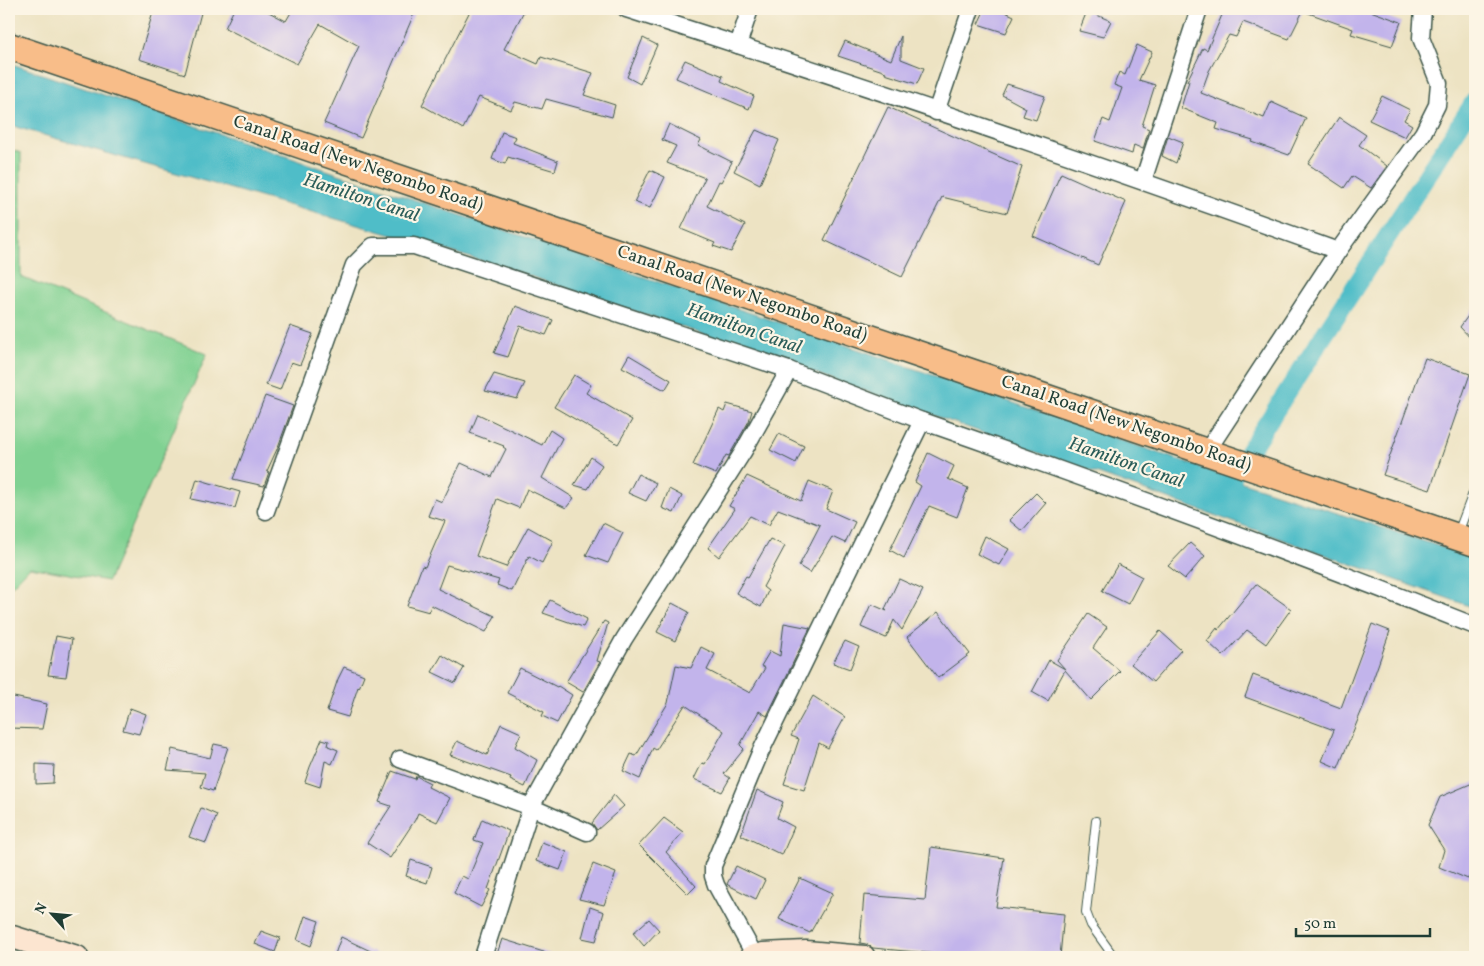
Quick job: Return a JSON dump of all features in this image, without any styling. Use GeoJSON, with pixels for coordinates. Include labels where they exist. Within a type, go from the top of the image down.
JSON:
{"type":"FeatureCollection","features":[{"type":"Feature","properties":{"kind":"main road","name":"Canal Road (New Negombo Road)"},"geometry":{"type":"LineString","coordinates":[[9,46],[1466,540]]}},
{"type":"Feature","properties":{"kind":"street"},"geometry":{"type":"LineString","coordinates":[[626,9],[738,44],[1143,181],[1338,251]]}},
{"type":"Feature","properties":{"kind":"street"},"geometry":{"type":"LineString","coordinates":[[738,44],[750,9]]}},
{"type":"Feature","properties":{"kind":"street"},"geometry":{"type":"LineString","coordinates":[[936,112],[971,9]]}},
{"type":"Feature","properties":{"kind":"street"},"geometry":{"type":"LineString","coordinates":[[1143,181],[1199,9]]}},
{"type":"Feature","properties":{"kind":"street"},"geometry":{"type":"LineString","coordinates":[[1214,454],[1338,251],[1423,133],[1437,105],[1439,83],[1422,38],[1423,9]]}},
{"type":"Feature","properties":{"kind":"street"},"geometry":{"type":"LineString","coordinates":[[266,511],[354,264],[373,246],[414,246],[789,370],[922,421],[1293,554],[1475,626]]}},
{"type":"Feature","properties":{"kind":"street"},"geometry":{"type":"LineString","coordinates":[[483,957],[531,807],[624,639],[743,452],[789,370]]}},
{"type":"Feature","properties":{"kind":"street"},"geometry":{"type":"LineString","coordinates":[[864,957],[806,952],[753,957],[712,876],[713,866],[760,753],[922,421]]}},
{"type":"Feature","properties":{"kind":"street"},"geometry":{"type":"LineString","coordinates":[[400,759],[531,807],[587,832]]}},
{"type":"Feature","properties":{"kind":"street"},"geometry":{"type":"LineString","coordinates":[[9,936],[77,957]]}},
{"type":"Feature","properties":{"kind":"lane"},"geometry":{"type":"LineString","coordinates":[[1466,540],[1475,488]]}},
{"type":"Feature","properties":{"kind":"lane"},"geometry":{"type":"LineString","coordinates":[[1096,821],[1086,912],[1091,925],[1114,957]]}},
{"type":"Feature","properties":{"kind":"green space"},"geometry":{"type":"Polygon","coordinates":[[[9,149],[21,153],[21,277],[207,354],[108,581],[30,567],[9,589],[9,149]]]}},
{"type":"Feature","properties":{"kind":"water","name":"Hamilton Canal"},"geometry":{"type":"Polygon","coordinates":[[[9,63],[860,350],[1248,484],[1475,558],[1475,608],[750,350],[500,266],[9,125],[9,63]]]}},
{"type":"Feature","properties":{"kind":"building"},"geometry":{"type":"Polygon","coordinates":[[[154,9],[202,9],[185,74],[139,59],[154,9]]]}},
{"type":"Feature","properties":{"kind":"building"},"geometry":{"type":"Polygon","coordinates":[[[234,9],[263,9],[286,21],[293,9],[416,9],[361,138],[324,123],[359,46],[320,24],[297,64],[225,28],[234,9]]]}},
{"type":"Feature","properties":{"kind":"building"},"geometry":{"type":"Polygon","coordinates":[[[471,9],[525,9],[504,49],[538,64],[541,57],[593,73],[584,95],[615,105],[612,117],[546,99],[542,109],[515,102],[511,110],[479,97],[463,129],[422,105],[471,9]]]}},
{"type":"Feature","properties":{"kind":"building"},"geometry":{"type":"Polygon","coordinates":[[[985,9],[999,9],[1014,16],[1006,33],[978,24],[985,9]]]}},
{"type":"Feature","properties":{"kind":"building"},"geometry":{"type":"Polygon","coordinates":[[[1210,9],[1365,9],[1401,22],[1392,46],[1351,34],[1353,29],[1303,11],[1289,39],[1243,22],[1236,37],[1229,35],[1209,71],[1201,93],[1264,118],[1271,102],[1306,118],[1289,155],[1252,142],[1253,140],[1216,129],[1218,123],[1181,108],[1189,81],[1187,81],[1203,48],[1207,50],[1222,15],[1210,11],[1210,9]]]}},
{"type":"Feature","properties":{"kind":"building"},"geometry":{"type":"Polygon","coordinates":[[[1087,11],[1111,21],[1103,37],[1079,31],[1087,11]]]}},
{"type":"Feature","properties":{"kind":"building"},"geometry":{"type":"Polygon","coordinates":[[[901,36],[901,59],[924,68],[917,84],[838,56],[845,41],[891,60],[901,36]]]}},
{"type":"Feature","properties":{"kind":"building"},"geometry":{"type":"Polygon","coordinates":[[[643,38],[657,45],[640,84],[627,77],[643,38]]]}},
{"type":"Feature","properties":{"kind":"building"},"geometry":{"type":"Polygon","coordinates":[[[1137,45],[1152,52],[1139,80],[1155,85],[1142,126],[1149,129],[1143,149],[1134,145],[1132,154],[1095,141],[1103,119],[1110,122],[1122,88],[1114,85],[1119,72],[1125,75],[1137,45]]]}},
{"type":"Feature","properties":{"kind":"building"},"geometry":{"type":"Polygon","coordinates":[[[685,60],[723,76],[721,81],[754,96],[749,109],[676,78],[685,60]]]}},
{"type":"Feature","properties":{"kind":"building"},"geometry":{"type":"Polygon","coordinates":[[[1007,84],[1045,96],[1036,120],[1023,116],[1026,108],[1002,95],[1007,84]]]}},
{"type":"Feature","properties":{"kind":"building"},"geometry":{"type":"Polygon","coordinates":[[[1382,96],[1410,110],[1404,120],[1412,125],[1405,137],[1369,120],[1382,96]]]}},
{"type":"Feature","properties":{"kind":"building"},"geometry":{"type":"Polygon","coordinates":[[[888,107],[1022,167],[1007,213],[942,197],[902,277],[824,240],[888,107]]]}},
{"type":"Feature","properties":{"kind":"building"},"geometry":{"type":"Polygon","coordinates":[[[1339,117],[1366,135],[1359,145],[1387,166],[1371,188],[1352,176],[1344,188],[1308,164],[1339,117]]]}},
{"type":"Feature","properties":{"kind":"building"},"geometry":{"type":"Polygon","coordinates":[[[669,124],[701,140],[698,145],[732,162],[721,182],[719,181],[707,206],[745,225],[731,252],[713,246],[715,243],[681,229],[705,178],[667,163],[676,146],[662,140],[669,124]]]}},
{"type":"Feature","properties":{"kind":"building"},"geometry":{"type":"Polygon","coordinates":[[[756,130],[779,140],[760,184],[734,171],[756,130]]]}},
{"type":"Feature","properties":{"kind":"building"},"geometry":{"type":"Polygon","coordinates":[[[502,132],[516,137],[513,143],[558,161],[555,171],[508,157],[505,164],[492,159],[502,132]]]}},
{"type":"Feature","properties":{"kind":"building"},"geometry":{"type":"Polygon","coordinates":[[[1168,136],[1183,142],[1176,163],[1162,156],[1168,136]]]}},
{"type":"Feature","properties":{"kind":"building"},"geometry":{"type":"Polygon","coordinates":[[[650,170],[665,177],[650,208],[634,202],[650,170]]]}},
{"type":"Feature","properties":{"kind":"building"},"geometry":{"type":"Polygon","coordinates":[[[1061,173],[1126,202],[1098,265],[1033,236],[1061,173]]]}},
{"type":"Feature","properties":{"kind":"building"},"geometry":{"type":"Polygon","coordinates":[[[515,306],[553,320],[546,335],[520,326],[508,357],[494,353],[515,306]]]}},
{"type":"Feature","properties":{"kind":"building"},"geometry":{"type":"Polygon","coordinates":[[[1475,306],[1475,343],[1460,327],[1475,306]]]}},
{"type":"Feature","properties":{"kind":"building"},"geometry":{"type":"Polygon","coordinates":[[[290,326],[313,334],[300,365],[291,362],[280,390],[266,385],[290,326]]]}},
{"type":"Feature","properties":{"kind":"building"},"geometry":{"type":"Polygon","coordinates":[[[629,355],[671,380],[665,390],[622,367],[629,355]]]}},
{"type":"Feature","properties":{"kind":"building"},"geometry":{"type":"Polygon","coordinates":[[[1425,358],[1470,374],[1430,490],[1383,475],[1425,358]]]}},
{"type":"Feature","properties":{"kind":"building"},"geometry":{"type":"Polygon","coordinates":[[[494,374],[525,383],[517,399],[485,391],[494,374]]]}},
{"type":"Feature","properties":{"kind":"building"},"geometry":{"type":"Polygon","coordinates":[[[574,375],[591,385],[586,393],[632,420],[618,444],[554,407],[574,375]]]}},
{"type":"Feature","properties":{"kind":"building"},"geometry":{"type":"Polygon","coordinates":[[[265,396],[293,406],[267,471],[269,472],[264,486],[233,479],[265,396]]]}},
{"type":"Feature","properties":{"kind":"building"},"geometry":{"type":"Polygon","coordinates":[[[727,404],[752,411],[749,421],[729,456],[726,455],[716,474],[693,465],[719,409],[724,412],[727,404]]]}},
{"type":"Feature","properties":{"kind":"building"},"geometry":{"type":"Polygon","coordinates":[[[478,414],[542,445],[550,430],[562,438],[542,478],[574,498],[566,508],[527,489],[519,508],[497,499],[476,556],[506,567],[528,527],[553,541],[542,563],[529,556],[512,591],[497,585],[499,580],[447,565],[438,589],[495,616],[486,632],[431,605],[429,612],[407,606],[422,566],[425,567],[445,521],[428,516],[435,499],[442,502],[461,463],[492,477],[506,449],[504,446],[470,433],[478,414]]]}},
{"type":"Feature","properties":{"kind":"building"},"geometry":{"type":"Polygon","coordinates":[[[779,434],[804,446],[796,463],[770,450],[779,434]]]}},
{"type":"Feature","properties":{"kind":"building"},"geometry":{"type":"Polygon","coordinates":[[[928,453],[954,466],[948,479],[968,488],[957,517],[929,506],[904,558],[890,550],[921,486],[915,482],[928,453]]]}},
{"type":"Feature","properties":{"kind":"building"},"geometry":{"type":"Polygon","coordinates":[[[591,457],[602,465],[588,489],[574,485],[591,457]]]}},
{"type":"Feature","properties":{"kind":"building"},"geometry":{"type":"Polygon","coordinates":[[[638,474],[656,483],[646,501],[628,493],[638,474]]]}},
{"type":"Feature","properties":{"kind":"building"},"geometry":{"type":"Polygon","coordinates":[[[747,476],[801,501],[809,481],[833,491],[826,509],[855,522],[845,543],[832,537],[810,573],[799,566],[820,525],[778,509],[769,525],[750,516],[719,557],[708,548],[735,509],[729,506],[747,476]]]}},
{"type":"Feature","properties":{"kind":"building"},"geometry":{"type":"Polygon","coordinates":[[[197,479],[240,492],[235,508],[191,499],[197,479]]]}},
{"type":"Feature","properties":{"kind":"building"},"geometry":{"type":"Polygon","coordinates":[[[669,489],[682,496],[674,513],[662,508],[669,489]]]}},
{"type":"Feature","properties":{"kind":"building"},"geometry":{"type":"Polygon","coordinates":[[[1036,493],[1046,503],[1022,531],[1009,520],[1036,493]]]}},
{"type":"Feature","properties":{"kind":"building"},"geometry":{"type":"Polygon","coordinates":[[[603,523],[623,533],[608,563],[586,555],[603,523]]]}},
{"type":"Feature","properties":{"kind":"building"},"geometry":{"type":"Polygon","coordinates":[[[985,536],[1009,549],[999,565],[977,554],[985,536]]]}},
{"type":"Feature","properties":{"kind":"building"},"geometry":{"type":"Polygon","coordinates":[[[770,539],[785,546],[763,587],[768,591],[761,607],[736,593],[746,576],[748,577],[770,539]]]}},
{"type":"Feature","properties":{"kind":"building"},"geometry":{"type":"Polygon","coordinates":[[[1190,543],[1205,556],[1185,579],[1168,566],[1190,543]]]}},
{"type":"Feature","properties":{"kind":"building"},"geometry":{"type":"Polygon","coordinates":[[[1118,564],[1142,577],[1128,604],[1102,591],[1118,564]]]}},
{"type":"Feature","properties":{"kind":"building"},"geometry":{"type":"Polygon","coordinates":[[[899,579],[923,590],[902,630],[894,620],[886,638],[861,627],[871,604],[887,611],[885,609],[899,579]]]}},
{"type":"Feature","properties":{"kind":"building"},"geometry":{"type":"Polygon","coordinates":[[[1256,584],[1291,609],[1266,644],[1247,630],[1223,656],[1207,641],[1256,584]]]}},
{"type":"Feature","properties":{"kind":"building"},"geometry":{"type":"Polygon","coordinates":[[[550,600],[587,619],[583,627],[543,613],[550,600]]]}},
{"type":"Feature","properties":{"kind":"building"},"geometry":{"type":"Polygon","coordinates":[[[672,603],[689,612],[675,641],[657,632],[672,603]]]}},
{"type":"Feature","properties":{"kind":"building"},"geometry":{"type":"Polygon","coordinates":[[[938,612],[970,654],[938,678],[907,637],[938,612]]]}},
{"type":"Feature","properties":{"kind":"building"},"geometry":{"type":"Polygon","coordinates":[[[1088,614],[1107,627],[1093,648],[1120,671],[1091,700],[1065,670],[1048,701],[1032,692],[1049,660],[1065,669],[1057,660],[1088,614]]]}},
{"type":"Feature","properties":{"kind":"building"},"geometry":{"type":"Polygon","coordinates":[[[604,621],[608,623],[597,661],[600,662],[583,692],[566,682],[604,621]]]}},
{"type":"Feature","properties":{"kind":"building"},"geometry":{"type":"Polygon","coordinates":[[[784,623],[810,628],[767,716],[759,711],[740,745],[744,749],[724,774],[730,778],[722,792],[694,779],[702,763],[705,764],[724,731],[685,705],[656,750],[653,748],[640,779],[623,771],[631,754],[636,756],[668,703],[676,665],[691,668],[701,647],[715,654],[707,670],[750,693],[765,668],[761,666],[770,651],[780,656],[784,623]]]}},
{"type":"Feature","properties":{"kind":"building"},"geometry":{"type":"Polygon","coordinates":[[[1372,624],[1390,631],[1364,705],[1338,768],[1322,761],[1334,730],[1245,697],[1253,675],[1341,708],[1372,624]]]}},
{"type":"Feature","properties":{"kind":"building"},"geometry":{"type":"Polygon","coordinates":[[[1160,631],[1181,650],[1153,682],[1131,664],[1160,631]]]}},
{"type":"Feature","properties":{"kind":"building"},"geometry":{"type":"Polygon","coordinates":[[[56,636],[72,639],[66,677],[48,675],[56,636]]]}},
{"type":"Feature","properties":{"kind":"building"},"geometry":{"type":"Polygon","coordinates":[[[845,641],[859,647],[850,669],[833,663],[845,641]]]}},
{"type":"Feature","properties":{"kind":"building"},"geometry":{"type":"Polygon","coordinates":[[[442,655],[464,668],[455,683],[432,672],[442,655]]]}},
{"type":"Feature","properties":{"kind":"building"},"geometry":{"type":"Polygon","coordinates":[[[344,667],[364,675],[348,717],[327,711],[344,667]]]}},
{"type":"Feature","properties":{"kind":"building"},"geometry":{"type":"Polygon","coordinates":[[[520,668],[558,686],[572,695],[557,723],[542,716],[544,712],[507,693],[520,668]]]}},
{"type":"Feature","properties":{"kind":"building"},"geometry":{"type":"Polygon","coordinates":[[[9,696],[47,704],[42,729],[9,728],[9,696]]]}},
{"type":"Feature","properties":{"kind":"building"},"geometry":{"type":"Polygon","coordinates":[[[813,696],[845,717],[828,748],[819,743],[804,790],[784,784],[799,739],[791,736],[813,696]]]}},
{"type":"Feature","properties":{"kind":"building"},"geometry":{"type":"Polygon","coordinates":[[[130,708],[146,714],[139,734],[123,730],[130,708]]]}},
{"type":"Feature","properties":{"kind":"building"},"geometry":{"type":"Polygon","coordinates":[[[501,724],[521,733],[515,747],[537,760],[525,787],[510,780],[511,777],[450,755],[457,741],[487,755],[501,724]]]}},
{"type":"Feature","properties":{"kind":"building"},"geometry":{"type":"Polygon","coordinates":[[[322,739],[329,741],[328,746],[338,750],[332,764],[325,761],[320,787],[305,782],[322,739]]]}},
{"type":"Feature","properties":{"kind":"building"},"geometry":{"type":"Polygon","coordinates":[[[214,744],[228,747],[213,791],[201,787],[205,773],[167,770],[172,749],[210,758],[214,744]]]}},
{"type":"Feature","properties":{"kind":"building"},"geometry":{"type":"Polygon","coordinates":[[[36,764],[54,765],[53,783],[36,784],[36,764]]]}},
{"type":"Feature","properties":{"kind":"building"},"geometry":{"type":"Polygon","coordinates":[[[392,771],[415,779],[416,776],[430,783],[428,787],[450,798],[437,822],[418,813],[390,858],[367,843],[391,806],[379,802],[392,771]]]}},
{"type":"Feature","properties":{"kind":"building"},"geometry":{"type":"Polygon","coordinates":[[[1475,782],[1475,865],[1468,879],[1439,867],[1444,850],[1428,825],[1440,797],[1475,782]]]}},
{"type":"Feature","properties":{"kind":"building"},"geometry":{"type":"Polygon","coordinates":[[[757,790],[783,802],[777,818],[794,827],[782,855],[741,835],[757,790]]]}},
{"type":"Feature","properties":{"kind":"building"},"geometry":{"type":"Polygon","coordinates":[[[614,795],[624,806],[597,830],[592,823],[614,795]]]}},
{"type":"Feature","properties":{"kind":"building"},"geometry":{"type":"Polygon","coordinates":[[[201,808],[217,815],[206,843],[189,837],[201,808]]]}},
{"type":"Feature","properties":{"kind":"building"},"geometry":{"type":"Polygon","coordinates":[[[664,818],[683,832],[666,852],[696,886],[688,894],[639,845],[664,818]]]}},
{"type":"Feature","properties":{"kind":"building"},"geometry":{"type":"Polygon","coordinates":[[[482,819],[509,831],[488,889],[490,890],[481,907],[454,893],[462,876],[468,879],[483,843],[474,840],[482,819]]]}},
{"type":"Feature","properties":{"kind":"building"},"geometry":{"type":"Polygon","coordinates":[[[542,842],[567,852],[560,870],[536,861],[542,842]]]}},
{"type":"Feature","properties":{"kind":"building"},"geometry":{"type":"Polygon","coordinates":[[[931,847],[1004,858],[996,907],[1064,914],[1060,957],[970,957],[873,948],[860,943],[864,895],[925,900],[931,847]]]}},
{"type":"Feature","properties":{"kind":"building"},"geometry":{"type":"Polygon","coordinates":[[[411,860],[432,867],[427,883],[406,876],[411,860]]]}},
{"type":"Feature","properties":{"kind":"building"},"geometry":{"type":"Polygon","coordinates":[[[593,864],[616,873],[604,905],[579,899],[593,864]]]}},
{"type":"Feature","properties":{"kind":"building"},"geometry":{"type":"Polygon","coordinates":[[[736,866],[765,880],[756,899],[727,884],[736,866]]]}},
{"type":"Feature","properties":{"kind":"building"},"geometry":{"type":"Polygon","coordinates":[[[800,878],[833,893],[810,933],[779,919],[800,878]]]}},
{"type":"Feature","properties":{"kind":"building"},"geometry":{"type":"Polygon","coordinates":[[[590,907],[604,912],[596,941],[582,938],[590,907]]]}},
{"type":"Feature","properties":{"kind":"building"},"geometry":{"type":"Polygon","coordinates":[[[305,916],[319,921],[311,946],[297,940],[305,916]]]}},
{"type":"Feature","properties":{"kind":"building"},"geometry":{"type":"Polygon","coordinates":[[[649,919],[659,930],[644,946],[633,933],[649,919]]]}},
{"type":"Feature","properties":{"kind":"building"},"geometry":{"type":"Polygon","coordinates":[[[261,931],[280,938],[275,952],[255,944],[261,931]]]}},
{"type":"Feature","properties":{"kind":"building"},"geometry":{"type":"Polygon","coordinates":[[[341,937],[383,957],[334,957],[341,937]]]}},
{"type":"Feature","properties":{"kind":"building"},"geometry":{"type":"Polygon","coordinates":[[[502,939],[550,954],[550,957],[509,957],[497,954],[502,939]]]}},
{"type":"Feature","properties":{"kind":"waterway"},"geometry":{"type":"LineString","coordinates":[[1220,496],[1475,101]]}}]}
